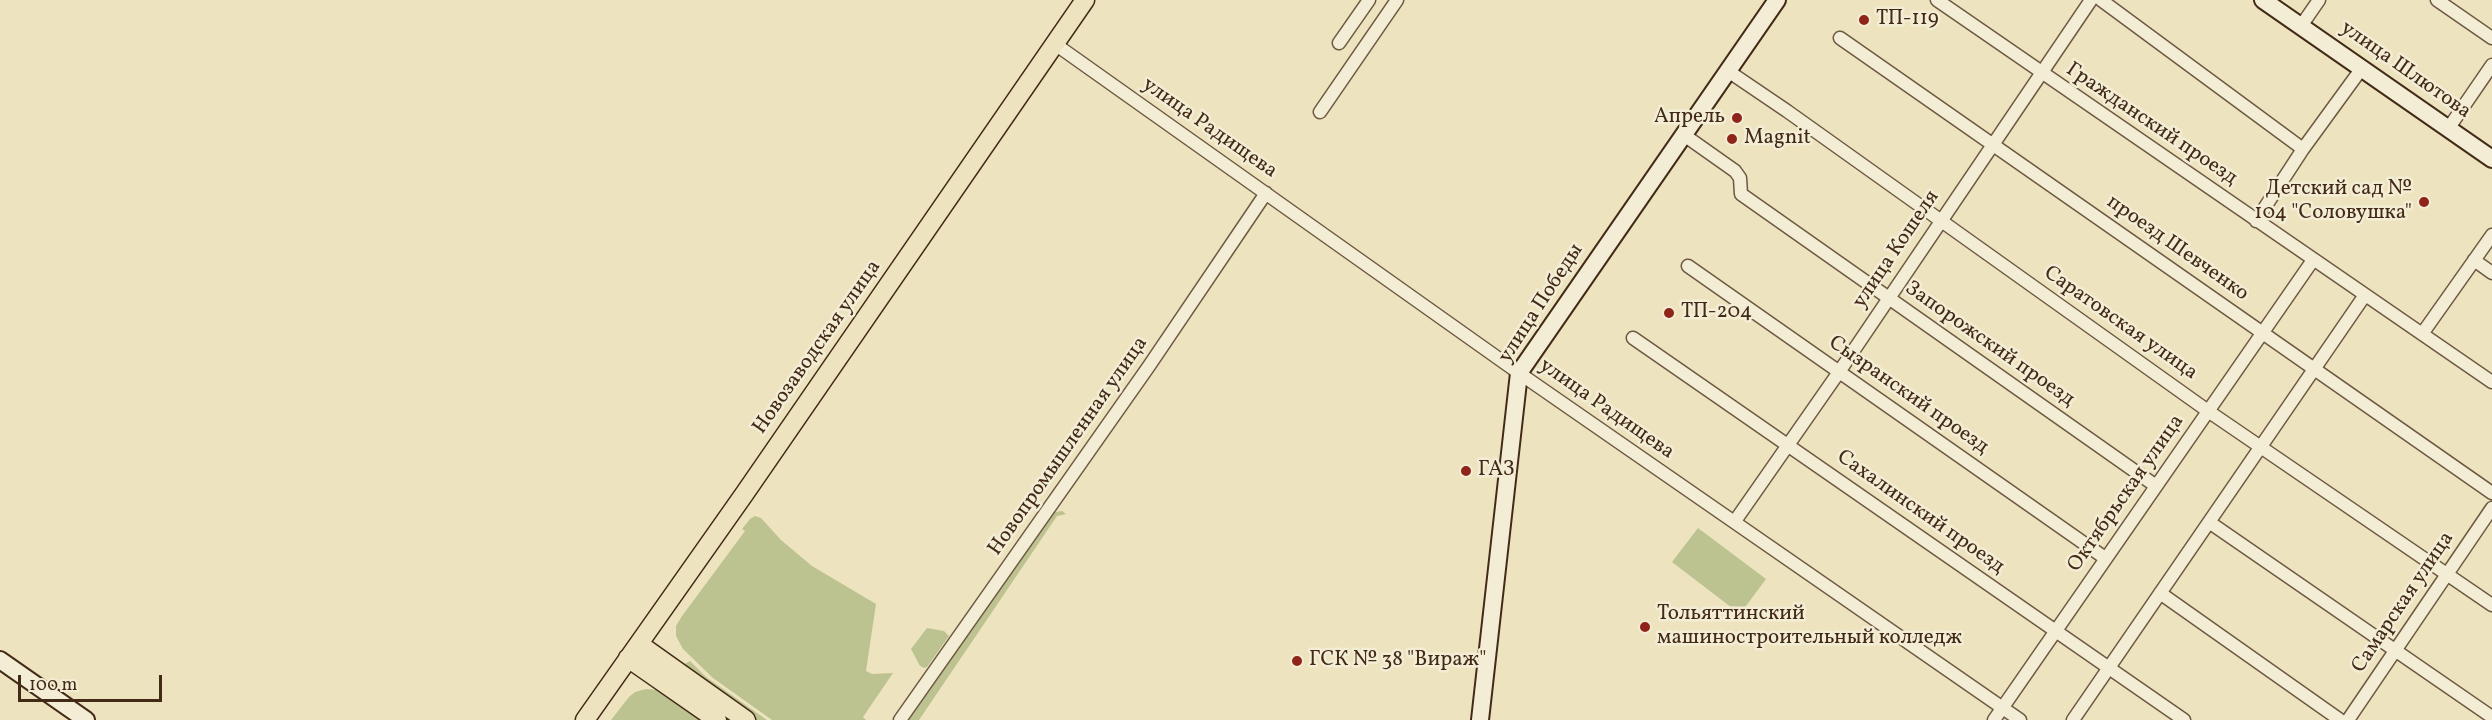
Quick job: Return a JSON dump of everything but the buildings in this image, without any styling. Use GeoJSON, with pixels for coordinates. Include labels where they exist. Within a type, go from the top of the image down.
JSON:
{"type":"FeatureCollection","features":[{"type":"Feature","properties":{"kind":"main road","name":"Новозаводская улица"},"geometry":{"type":"LineString","coordinates":[[585,720],[739,502],[1085,0]]}},
{"type":"Feature","properties":{"kind":"main road","name":"улица Победы"},"geometry":{"type":"LineString","coordinates":[[1480,720],[1519,373],[1777,0]]}},
{"type":"Feature","properties":{"kind":"main road","name":"улица Шлютова"},"geometry":{"type":"LineString","coordinates":[[2263,0],[2492,159]]}},
{"type":"Feature","properties":{"kind":"main road"},"geometry":{"type":"LineString","coordinates":[[633,651],[675,681],[746,720]]}},
{"type":"Feature","properties":{"kind":"main road"},"geometry":{"type":"LineString","coordinates":[[0,660],[86,720]]}},
{"type":"Feature","properties":{"kind":"main road"},"geometry":{"type":"LineString","coordinates":[[675,681],[717,720]]}},
{"type":"Feature","properties":{"kind":"street"},"geometry":{"type":"LineString","coordinates":[[1339,43],[1369,0]]}},
{"type":"Feature","properties":{"kind":"street"},"geometry":{"type":"LineString","coordinates":[[1320,112],[1397,0]]}},
{"type":"Feature","properties":{"kind":"street","name":"Гражданский проезд"},"geometry":{"type":"LineString","coordinates":[[1937,0],[2492,382]]}},
{"type":"Feature","properties":{"kind":"street","name":"улица Кошеля"},"geometry":{"type":"LineString","coordinates":[[1735,521],[1839,372],[2091,0]]}},
{"type":"Feature","properties":{"kind":"street"},"geometry":{"type":"LineString","coordinates":[[2102,0],[2303,149]]}},
{"type":"Feature","properties":{"kind":"street"},"geometry":{"type":"LineString","coordinates":[[2301,26],[2319,0]]}},
{"type":"Feature","properties":{"kind":"street"},"geometry":{"type":"LineString","coordinates":[[2437,0],[2492,38]]}},
{"type":"Feature","properties":{"kind":"street","name":"проезд Шевченко"},"geometry":{"type":"LineString","coordinates":[[1840,38],[2492,493]]}},
{"type":"Feature","properties":{"kind":"street","name":"улица Радищева"},"geometry":{"type":"LineString","coordinates":[[1055,44],[1519,373],[2020,720]]}},
{"type":"Feature","properties":{"kind":"street"},"geometry":{"type":"LineString","coordinates":[[2448,129],[2492,65]]}},
{"type":"Feature","properties":{"kind":"street"},"geometry":{"type":"LineString","coordinates":[[2256,221],[2303,149],[2362,68]]}},
{"type":"Feature","properties":{"kind":"street","name":"Саратовская улица"},"geometry":{"type":"LineString","coordinates":[[1728,71],[2208,411],[2492,605]]}},
{"type":"Feature","properties":{"kind":"street","name":"Запорожский проезд"},"geometry":{"type":"LineString","coordinates":[[1683,135],[1735,171],[1740,178],[1741,194],[2156,486]]}},
{"type":"Feature","properties":{"kind":"street","name":"Новопромышленная улица"},"geometry":{"type":"LineString","coordinates":[[900,720],[1142,376],[1266,194]]}},
{"type":"Feature","properties":{"kind":"street"},"geometry":{"type":"LineString","coordinates":[[2422,334],[2492,235]]}},
{"type":"Feature","properties":{"kind":"street","name":"Октябрьская улица"},"geometry":{"type":"LineString","coordinates":[[1994,720],[2313,260]]}},
{"type":"Feature","properties":{"kind":"street"},"geometry":{"type":"LineString","coordinates":[[2474,260],[2492,273]]}},
{"type":"Feature","properties":{"kind":"street","name":"Сызранский проезд"},"geometry":{"type":"LineString","coordinates":[[1688,266],[2105,558]]}},
{"type":"Feature","properties":{"kind":"street"},"geometry":{"type":"LineString","coordinates":[[2073,720],[2365,295]]}},
{"type":"Feature","properties":{"kind":"street","name":"Сахалинский проезд"},"geometry":{"type":"LineString","coordinates":[[1633,338],[2184,720]]}},
{"type":"Feature","properties":{"kind":"street","name":"Самарская улица"},"geometry":{"type":"LineString","coordinates":[[2348,720],[2492,508]]}},
{"type":"Feature","properties":{"kind":"street"},"geometry":{"type":"LineString","coordinates":[[2209,522],[2492,717]]}},
{"type":"Feature","properties":{"kind":"street"},"geometry":{"type":"LineString","coordinates":[[2160,593],[2340,720]]}},
{"type":"Feature","properties":{"kind":"green space"},"geometry":{"type":"Polygon","coordinates":[[[1062,511],[1066,514],[1057,516],[919,720],[909,720],[1055,512],[1062,511]]]}},
{"type":"Feature","properties":{"kind":"green space"},"geometry":{"type":"Polygon","coordinates":[[[755,516],[761,518],[781,540],[812,566],[876,604],[866,671],[872,674],[893,673],[863,717],[866,720],[772,720],[713,678],[683,649],[676,636],[676,626],[745,531],[742,529],[755,516]]]}},
{"type":"Feature","properties":{"kind":"green space"},"geometry":{"type":"Polygon","coordinates":[[[1698,528],[1766,579],[1740,614],[1672,562],[1698,528]]]}},
{"type":"Feature","properties":{"kind":"green space"},"geometry":{"type":"Polygon","coordinates":[[[927,628],[944,631],[949,636],[924,668],[920,666],[911,649],[927,628]]]}},
{"type":"Feature","properties":{"kind":"green space"},"geometry":{"type":"Polygon","coordinates":[[[690,661],[706,677],[767,720],[753,720],[683,665],[690,661]]]}},
{"type":"Feature","properties":{"kind":"green space"},"geometry":{"type":"Polygon","coordinates":[[[646,689],[658,690],[705,720],[611,720],[629,697],[635,692],[646,689]]]}},
{"type":"Feature","properties":{"kind":"place","name":"ТП-119"},"geometry":{"type":"Point","coordinates":[1864,20]}},
{"type":"Feature","properties":{"kind":"place","name":"Апрель"},"geometry":{"type":"Point","coordinates":[1737,118]}},
{"type":"Feature","properties":{"kind":"place","name":"Magnit"},"geometry":{"type":"Point","coordinates":[1732,139]}},
{"type":"Feature","properties":{"kind":"place","name":"Детский сад № 104 \"Соловушка\""},"geometry":{"type":"Point","coordinates":[2424,202]}},
{"type":"Feature","properties":{"kind":"place","name":"ТП-204"},"geometry":{"type":"Point","coordinates":[1669,313]}},
{"type":"Feature","properties":{"kind":"place","name":"ГАЗ"},"geometry":{"type":"Point","coordinates":[1466,471]}},
{"type":"Feature","properties":{"kind":"place","name":"Тольяттинский машиностроительный колледж"},"geometry":{"type":"Point","coordinates":[1645,627]}},
{"type":"Feature","properties":{"kind":"place","name":"ГСК № 38 \"Вираж\""},"geometry":{"type":"Point","coordinates":[1297,661]}}]}
